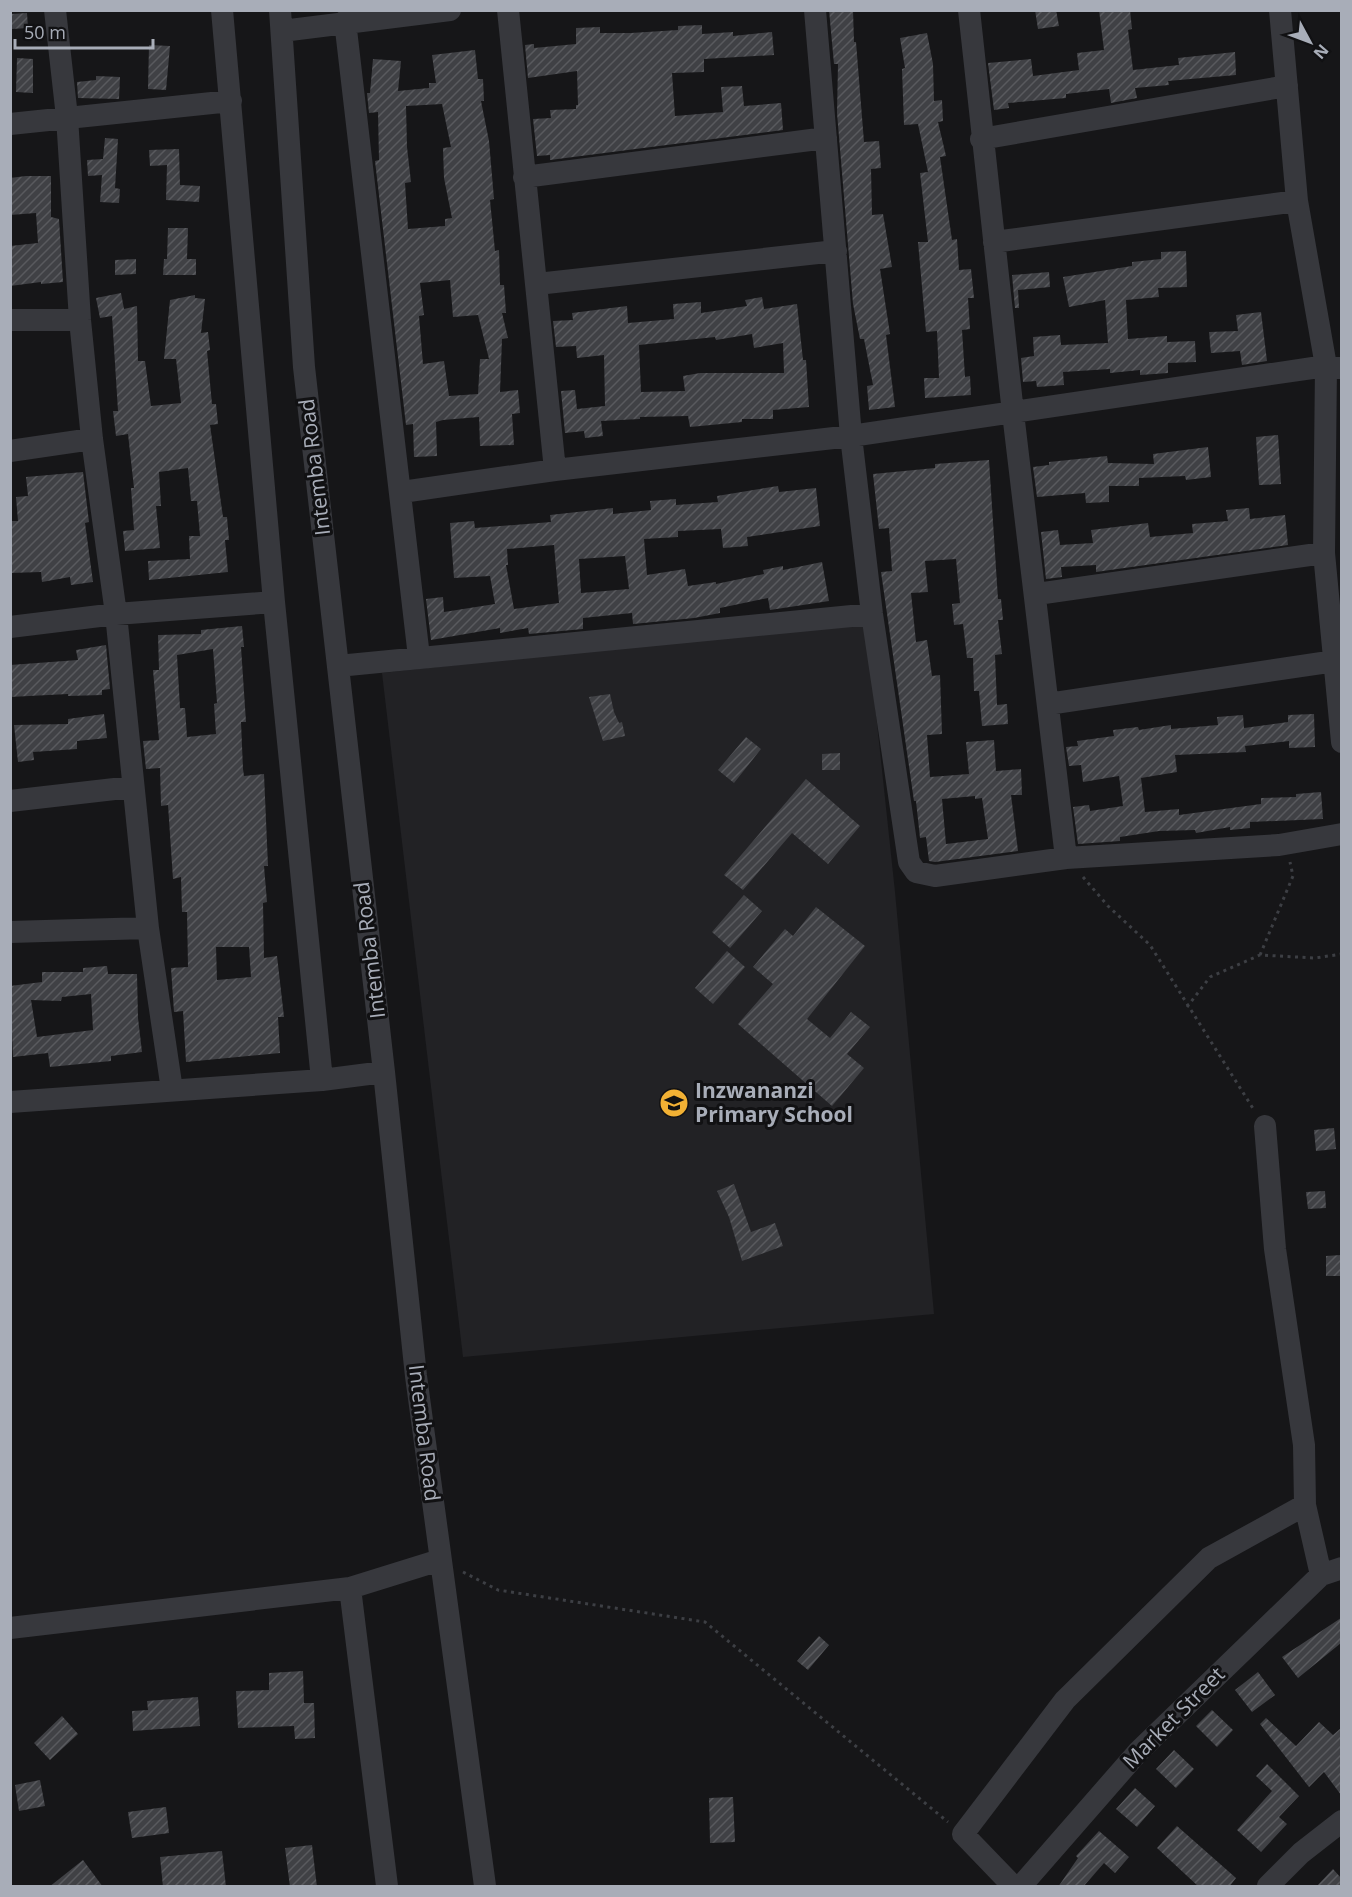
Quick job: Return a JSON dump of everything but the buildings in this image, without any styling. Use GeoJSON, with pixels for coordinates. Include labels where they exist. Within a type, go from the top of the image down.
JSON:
{"type":"FeatureCollection","features":[{"type":"Feature","properties":{"kind":"street"},"geometry":{"type":"LineString","coordinates":[[55,10],[67,117],[80,320],[92,439],[116,614],[148,928],[172,1090]]}},
{"type":"Feature","properties":{"kind":"street"},"geometry":{"type":"LineString","coordinates":[[222,10],[274,602],[322,1080]]}},
{"type":"Feature","properties":{"kind":"street"},"geometry":{"type":"LineString","coordinates":[[281,21],[345,21],[450,10]]}},
{"type":"Feature","properties":{"kind":"street"},"geometry":{"type":"LineString","coordinates":[[508,10],[555,470]]}},
{"type":"Feature","properties":{"kind":"street"},"geometry":{"type":"LineString","coordinates":[[815,10],[851,436],[872,614],[909,862],[916,872],[935,876],[1066,858],[1279,845],[1341,834]]}},
{"type":"Feature","properties":{"kind":"street"},"geometry":{"type":"LineString","coordinates":[[969,10],[981,139],[1037,594],[1066,858]]}},
{"type":"Feature","properties":{"kind":"street"},"geometry":{"type":"LineString","coordinates":[[1280,10],[1297,201],[1334,367],[1324,553],[1341,742]]}},
{"type":"Feature","properties":{"kind":"street","name":"Intemba Road"},"geometry":{"type":"LineString","coordinates":[[281,21],[304,367],[384,1072],[414,1365],[485,1887]]}},
{"type":"Feature","properties":{"kind":"street"},"geometry":{"type":"LineString","coordinates":[[345,21],[402,492],[419,657]]}},
{"type":"Feature","properties":{"kind":"street"},"geometry":{"type":"LineString","coordinates":[[981,139],[1287,86]]}},
{"type":"Feature","properties":{"kind":"street"},"geometry":{"type":"LineString","coordinates":[[10,124],[231,101]]}},
{"type":"Feature","properties":{"kind":"street"},"geometry":{"type":"LineString","coordinates":[[524,177],[826,138]]}},
{"type":"Feature","properties":{"kind":"street"},"geometry":{"type":"LineString","coordinates":[[994,242],[1297,201]]}},
{"type":"Feature","properties":{"kind":"street"},"geometry":{"type":"LineString","coordinates":[[537,284],[836,251]]}},
{"type":"Feature","properties":{"kind":"street"},"geometry":{"type":"LineString","coordinates":[[10,320],[80,320]]}},
{"type":"Feature","properties":{"kind":"street"},"geometry":{"type":"LineString","coordinates":[[402,492],[555,470],[851,436],[1334,367]]}},
{"type":"Feature","properties":{"kind":"street"},"geometry":{"type":"LineString","coordinates":[[10,451],[92,439]]}},
{"type":"Feature","properties":{"kind":"street"},"geometry":{"type":"LineString","coordinates":[[1037,594],[1324,553]]}},
{"type":"Feature","properties":{"kind":"street"},"geometry":{"type":"LineString","coordinates":[[10,627],[116,614],[274,602]]}},
{"type":"Feature","properties":{"kind":"street"},"geometry":{"type":"LineString","coordinates":[[338,666],[872,614]]}},
{"type":"Feature","properties":{"kind":"street"},"geometry":{"type":"LineString","coordinates":[[1048,704],[1335,661]]}},
{"type":"Feature","properties":{"kind":"street"},"geometry":{"type":"LineString","coordinates":[[10,801],[132,787]]}},
{"type":"Feature","properties":{"kind":"street"},"geometry":{"type":"LineString","coordinates":[[10,933],[148,928]]}},
{"type":"Feature","properties":{"kind":"street"},"geometry":{"type":"LineString","coordinates":[[10,1102],[322,1080],[384,1072]]}},
{"type":"Feature","properties":{"kind":"street"},"geometry":{"type":"LineString","coordinates":[[1265,1126],[1275,1249],[1304,1445],[1305,1506],[1331,1572]]}},
{"type":"Feature","properties":{"kind":"street"},"geometry":{"type":"LineString","coordinates":[[1013,1887],[963,1834],[1065,1700],[1209,1558],[1305,1506]]}},
{"type":"Feature","properties":{"kind":"street"},"geometry":{"type":"LineString","coordinates":[[10,1628],[350,1588],[440,1560]]}},
{"type":"Feature","properties":{"kind":"street","name":"Market Street"},"geometry":{"type":"LineString","coordinates":[[1021,1887],[1138,1752],[1331,1572]]}},
{"type":"Feature","properties":{"kind":"street"},"geometry":{"type":"LineString","coordinates":[[350,1588],[387,1887]]}},
{"type":"Feature","properties":{"kind":"street"},"geometry":{"type":"LineString","coordinates":[[1268,1887],[1300,1853],[1341,1821]]}},
{"type":"Feature","properties":{"kind":"path"},"geometry":{"type":"LineString","coordinates":[[1260,955],[1293,876],[1291,862],[1279,845]]}},
{"type":"Feature","properties":{"kind":"path"},"geometry":{"type":"LineString","coordinates":[[1066,858],[1108,906],[1150,945],[1187,1007],[1265,1126]]}},
{"type":"Feature","properties":{"kind":"path"},"geometry":{"type":"LineString","coordinates":[[1187,1007],[1210,977],[1260,955],[1316,958],[1341,954]]}},
{"type":"Feature","properties":{"kind":"path"},"geometry":{"type":"LineString","coordinates":[[440,1560],[498,1590],[705,1622],[963,1834]]}},
{"type":"Feature","properties":{"kind":"shaded area","name":"Inzwananzi Primary School"},"geometry":{"type":"Polygon","coordinates":[[[866,620],[895,892],[934,1314],[463,1357],[382,673],[866,620]]]}},
{"type":"Feature","properties":{"kind":"place","name":"Inzwananzi Primary School"},"geometry":{"type":"Point","coordinates":[674,1103]}}]}
